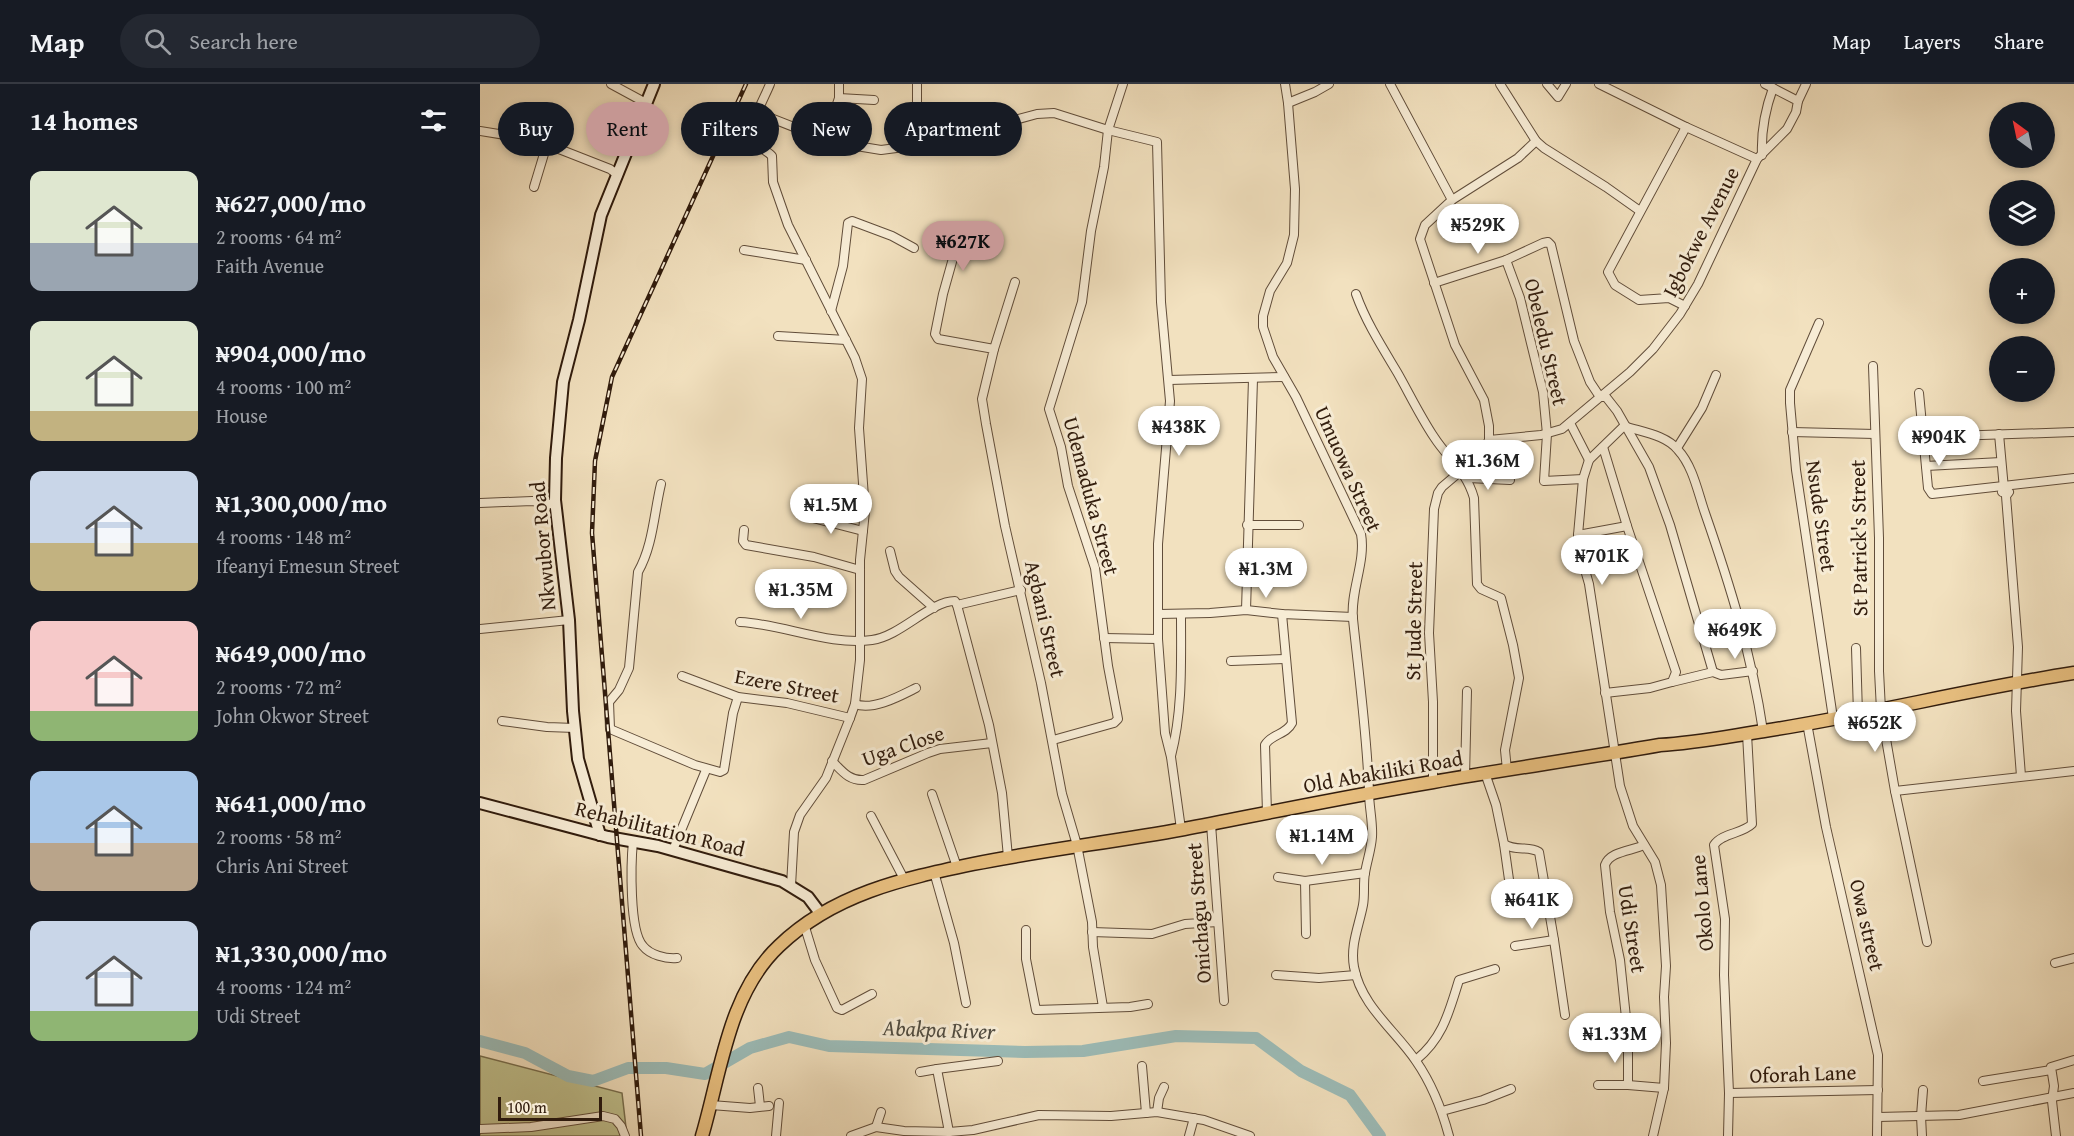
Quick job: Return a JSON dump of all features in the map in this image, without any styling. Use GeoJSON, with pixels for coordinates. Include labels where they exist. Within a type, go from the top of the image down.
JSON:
{"type":"FeatureCollection","features":[{"type":"Feature","properties":{"kind":"main road","name":"Old Abakiliki Road"},"geometry":{"type":"LineString","coordinates":[[702,1136],[735,1016],[758,969],[778,946],[804,924],[820,913],[869,890],[904,879],[1008,857],[1211,824],[1485,773],[1660,744],[1687,743],[1747,734],[2074,673]]}},
{"type":"Feature","properties":{"kind":"street"},"geometry":{"type":"LineString","coordinates":[[610,84],[642,102]]}},
{"type":"Feature","properties":{"kind":"street","name":"Nkwubor Road"},"geometry":{"type":"LineString","coordinates":[[646,102],[654,84]]}},
{"type":"Feature","properties":{"kind":"street"},"geometry":{"type":"LineString","coordinates":[[763,102],[770,84]]}},
{"type":"Feature","properties":{"kind":"street"},"geometry":{"type":"LineString","coordinates":[[838,102],[839,84]]}},
{"type":"Feature","properties":{"kind":"street"},"geometry":{"type":"LineString","coordinates":[[917,84],[917,102]]}},
{"type":"Feature","properties":{"kind":"street","name":"Udemaduka Street"},"geometry":{"type":"LineString","coordinates":[[1053,740],[1114,723],[1118,719],[1095,568],[1068,486],[1049,409],[1082,303],[1091,231],[1104,167],[1108,130],[1123,84]]}},
{"type":"Feature","properties":{"kind":"street","name":"Umuowa Street"},"geometry":{"type":"LineString","coordinates":[[1285,84],[1295,189],[1294,235],[1287,263],[1270,291],[1262,322],[1270,350],[1296,397],[1363,544],[1353,617],[1367,739],[1372,837],[1365,873],[1363,905],[1355,935],[1353,960],[1356,975]]}},
{"type":"Feature","properties":{"kind":"street"},"geometry":{"type":"LineString","coordinates":[[1288,103],[1329,84]]}},
{"type":"Feature","properties":{"kind":"street"},"geometry":{"type":"LineString","coordinates":[[1390,84],[1452,200]]}},
{"type":"Feature","properties":{"kind":"street"},"geometry":{"type":"LineString","coordinates":[[1500,84],[1536,141],[1640,211]]}},
{"type":"Feature","properties":{"kind":"street"},"geometry":{"type":"LineString","coordinates":[[1547,84],[1558,97],[1566,84]]}},
{"type":"Feature","properties":{"kind":"street"},"geometry":{"type":"LineString","coordinates":[[1599,84],[1686,127],[1759,157]]}},
{"type":"Feature","properties":{"kind":"street"},"geometry":{"type":"LineString","coordinates":[[1765,84],[1798,101]]}},
{"type":"Feature","properties":{"kind":"street"},"geometry":{"type":"LineString","coordinates":[[1759,157],[1787,129],[1806,84]]}},
{"type":"Feature","properties":{"kind":"street"},"geometry":{"type":"LineString","coordinates":[[1759,157],[1767,105],[1773,88]]}},
{"type":"Feature","properties":{"kind":"street"},"geometry":{"type":"LineString","coordinates":[[839,98],[874,100]]}},
{"type":"Feature","properties":{"kind":"street"},"geometry":{"type":"LineString","coordinates":[[1022,118],[1037,114],[1054,114],[1157,142],[1161,302],[1169,380],[1169,421],[1158,544],[1158,639],[1165,733],[1171,757],[1181,829]]}},
{"type":"Feature","properties":{"kind":"street"},"geometry":{"type":"LineString","coordinates":[[1685,306],[1669,298],[1639,300],[1615,285],[1608,272],[1686,127]]}},
{"type":"Feature","properties":{"kind":"street"},"geometry":{"type":"LineString","coordinates":[[480,130],[498,134]]}},
{"type":"Feature","properties":{"kind":"street"},"geometry":{"type":"LineString","coordinates":[[1489,440],[1484,400],[1455,345],[1420,239],[1425,225],[1452,200],[1518,158],[1536,141]]}},
{"type":"Feature","properties":{"kind":"street"},"geometry":{"type":"LineString","coordinates":[[574,155],[603,166],[618,175]]}},
{"type":"Feature","properties":{"kind":"street"},"geometry":{"type":"LineString","coordinates":[[534,187],[543,156]]}},
{"type":"Feature","properties":{"kind":"street","name":"Nkwubor Road"},"geometry":{"type":"LineString","coordinates":[[600,835],[582,776],[575,728],[569,620],[556,505],[556,458],[563,382],[579,320],[600,215],[625,156]]}},
{"type":"Feature","properties":{"kind":"street"},"geometry":{"type":"LineString","coordinates":[[772,156],[773,182],[777,198],[788,225],[855,358],[862,379],[859,428],[865,511],[860,570],[861,641],[855,704],[826,778],[800,815],[794,832],[791,885]]}},
{"type":"Feature","properties":{"kind":"street","name":"Igbokwe Avenue"},"geometry":{"type":"LineString","coordinates":[[1489,440],[1547,434],[1562,429],[1630,372],[1653,349],[1685,306],[1759,157]]}},
{"type":"Feature","properties":{"kind":"street"},"geometry":{"type":"LineString","coordinates":[[831,311],[843,266],[848,222],[892,236],[914,248]]}},
{"type":"Feature","properties":{"kind":"street"},"geometry":{"type":"LineString","coordinates":[[1434,283],[1506,260],[1543,243],[1548,242],[1551,245],[1574,341],[1590,382],[1600,397],[1606,397],[1612,404],[1649,467],[1670,525],[1713,672]]}},
{"type":"Feature","properties":{"kind":"street"},"geometry":{"type":"LineString","coordinates":[[957,244],[935,331],[938,339],[994,349],[1015,282]]}},
{"type":"Feature","properties":{"kind":"street"},"geometry":{"type":"LineString","coordinates":[[744,250],[806,260]]}},
{"type":"Feature","properties":{"kind":"street","name":"Obeledu Street"},"geometry":{"type":"LineString","coordinates":[[1506,260],[1520,298],[1543,392],[1547,434],[1544,482],[1583,479]]}},
{"type":"Feature","properties":{"kind":"street"},"geometry":{"type":"LineString","coordinates":[[1356,294],[1368,321],[1424,420],[1441,447],[1468,478],[1474,498],[1477,584],[1481,589],[1501,598],[1519,678],[1505,750],[1507,770]]}},
{"type":"Feature","properties":{"kind":"street","name":"Nsude Street"},"geometry":{"type":"LineString","coordinates":[[1819,323],[1790,390],[1792,432],[1811,578],[1833,718]]}},
{"type":"Feature","properties":{"kind":"street"},"geometry":{"type":"LineString","coordinates":[[778,336],[846,340]]}},
{"type":"Feature","properties":{"kind":"street","name":"Agbani Street"},"geometry":{"type":"LineString","coordinates":[[994,349],[982,399],[1005,526],[1053,740],[1062,794],[1077,845],[1103,1007]]}},
{"type":"Feature","properties":{"kind":"street","name":"St Patrick's Street"},"geometry":{"type":"LineString","coordinates":[[1873,366],[1879,538],[1881,710],[1895,791],[1927,942]]}},
{"type":"Feature","properties":{"kind":"street"},"geometry":{"type":"LineString","coordinates":[[1677,448],[1702,408],[1716,375]]}},
{"type":"Feature","properties":{"kind":"street"},"geometry":{"type":"LineString","coordinates":[[1169,380],[1284,377]]}},
{"type":"Feature","properties":{"kind":"street"},"geometry":{"type":"LineString","coordinates":[[1246,610],[1253,379]]}},
{"type":"Feature","properties":{"kind":"street"},"geometry":{"type":"LineString","coordinates":[[1919,393],[1928,488],[1932,494],[2004,490],[2074,478]]}},
{"type":"Feature","properties":{"kind":"street"},"geometry":{"type":"LineString","coordinates":[[1570,423],[1589,460]]}},
{"type":"Feature","properties":{"kind":"street"},"geometry":{"type":"LineString","coordinates":[[1624,426],[1662,438],[1677,448],[1695,483],[1743,634],[1753,671],[1763,731]]}},
{"type":"Feature","properties":{"kind":"street"},"geometry":{"type":"LineString","coordinates":[[1624,426],[1589,460],[1583,479],[1578,535],[1589,584],[1618,776],[1633,826],[1655,862],[1661,885],[1666,966],[1664,997],[1666,1043],[1664,1088],[1653,1136]]}},
{"type":"Feature","properties":{"kind":"street"},"geometry":{"type":"LineString","coordinates":[[1792,432],[1875,434]]}},
{"type":"Feature","properties":{"kind":"street"},"geometry":{"type":"LineString","coordinates":[[1923,436],[2074,432]]}},
{"type":"Feature","properties":{"kind":"street"},"geometry":{"type":"LineString","coordinates":[[1999,434],[2018,647],[2016,682],[2021,776]]}},
{"type":"Feature","properties":{"kind":"street","name":"St Jude Street"},"geometry":{"type":"LineString","coordinates":[[1433,782],[1433,702],[1429,633],[1434,509],[1442,487],[1482,453],[1489,440]]}},
{"type":"Feature","properties":{"kind":"street"},"geometry":{"type":"LineString","coordinates":[[1603,447],[1627,526],[1674,661],[1676,672],[1672,682]]}},
{"type":"Feature","properties":{"kind":"street"},"geometry":{"type":"LineString","coordinates":[[1926,466],[2001,462]]}},
{"type":"Feature","properties":{"kind":"street"},"geometry":{"type":"LineString","coordinates":[[1468,478],[1510,480]]}},
{"type":"Feature","properties":{"kind":"street"},"geometry":{"type":"LineString","coordinates":[[662,484],[650,542],[638,572],[629,668],[619,690],[609,702],[610,729],[706,770],[720,772],[724,770],[733,713],[738,697]]}},
{"type":"Feature","properties":{"kind":"street"},"geometry":{"type":"LineString","coordinates":[[480,503],[532,501],[556,505]]}},
{"type":"Feature","properties":{"kind":"street"},"geometry":{"type":"LineString","coordinates":[[805,516],[863,531]]}},
{"type":"Feature","properties":{"kind":"street"},"geometry":{"type":"LineString","coordinates":[[1247,525],[1299,525]]}},
{"type":"Feature","properties":{"kind":"street"},"geometry":{"type":"LineString","coordinates":[[1578,535],[1627,526]]}},
{"type":"Feature","properties":{"kind":"street"},"geometry":{"type":"LineString","coordinates":[[744,530],[743,541],[746,545],[814,557],[860,570]]}},
{"type":"Feature","properties":{"kind":"street"},"geometry":{"type":"LineString","coordinates":[[890,551],[899,577],[934,608]]}},
{"type":"Feature","properties":{"kind":"street"},"geometry":{"type":"LineString","coordinates":[[957,605],[1021,590]]}},
{"type":"Feature","properties":{"kind":"street"},"geometry":{"type":"LineString","coordinates":[[740,622],[759,623],[810,635],[861,641],[875,640],[953,600],[957,605],[992,743],[1002,792],[1008,857]]}},
{"type":"Feature","properties":{"kind":"street"},"geometry":{"type":"LineString","coordinates":[[1159,614],[1246,610],[1353,617]]}},
{"type":"Feature","properties":{"kind":"street"},"geometry":{"type":"LineString","coordinates":[[1171,757],[1176,735],[1180,690],[1181,614]]}},
{"type":"Feature","properties":{"kind":"street"},"geometry":{"type":"LineString","coordinates":[[1267,813],[1265,745],[1269,738],[1287,730],[1292,723],[1282,614]]}},
{"type":"Feature","properties":{"kind":"street"},"geometry":{"type":"LineString","coordinates":[[480,629],[569,620]]}},
{"type":"Feature","properties":{"kind":"street"},"geometry":{"type":"LineString","coordinates":[[1104,638],[1158,639]]}},
{"type":"Feature","properties":{"kind":"street"},"geometry":{"type":"LineString","coordinates":[[1856,648],[1858,714]]}},
{"type":"Feature","properties":{"kind":"street"},"geometry":{"type":"LineString","coordinates":[[1231,661],[1285,659]]}},
{"type":"Feature","properties":{"kind":"street"},"geometry":{"type":"LineString","coordinates":[[1605,693],[1650,688],[1713,672],[1721,675],[1753,671]]}},
{"type":"Feature","properties":{"kind":"street","name":"Ezere Street"},"geometry":{"type":"LineString","coordinates":[[682,676],[738,697],[787,703],[850,718]]}},
{"type":"Feature","properties":{"kind":"street"},"geometry":{"type":"LineString","coordinates":[[855,704],[860,706],[874,704],[916,688]]}},
{"type":"Feature","properties":{"kind":"street"},"geometry":{"type":"LineString","coordinates":[[1465,777],[1467,691]]}},
{"type":"Feature","properties":{"kind":"street"},"geometry":{"type":"LineString","coordinates":[[502,721],[575,728]]}},
{"type":"Feature","properties":{"kind":"street","name":"Owa street"},"geometry":{"type":"LineString","coordinates":[[1807,723],[1827,827],[1876,1043],[1879,1067],[1877,1136]]}},
{"type":"Feature","properties":{"kind":"street","name":"Okolo Lane"},"geometry":{"type":"LineString","coordinates":[[1729,1094],[1724,975],[1725,919],[1714,845],[1718,840],[1752,824],[1747,734]]}},
{"type":"Feature","properties":{"kind":"street","name":"Uga Close"},"geometry":{"type":"LineString","coordinates":[[832,761],[848,777],[864,780],[940,749],[992,743]]}},
{"type":"Feature","properties":{"kind":"street"},"geometry":{"type":"LineString","coordinates":[[673,850],[706,770]]}},
{"type":"Feature","properties":{"kind":"street"},"geometry":{"type":"LineString","coordinates":[[1895,791],[2074,771]]}},
{"type":"Feature","properties":{"kind":"street"},"geometry":{"type":"LineString","coordinates":[[1485,773],[1496,804],[1512,909]]}},
{"type":"Feature","properties":{"kind":"street"},"geometry":{"type":"LineString","coordinates":[[932,794],[957,867]]}},
{"type":"Feature","properties":{"kind":"street","name":"Rehabilitation Road"},"geometry":{"type":"LineString","coordinates":[[480,803],[600,835],[673,850],[774,878],[791,885],[808,897],[820,913]]}},
{"type":"Feature","properties":{"kind":"street"},"geometry":{"type":"LineString","coordinates":[[872,816],[904,879]]}},
{"type":"Feature","properties":{"kind":"street","name":"Onichagu Street"},"geometry":{"type":"LineString","coordinates":[[1211,824],[1224,1000]]}},
{"type":"Feature","properties":{"kind":"street"},"geometry":{"type":"LineString","coordinates":[[633,841],[631,876],[638,939],[647,950],[667,958],[677,958]]}},
{"type":"Feature","properties":{"kind":"street"},"geometry":{"type":"LineString","coordinates":[[1503,844],[1515,849],[1535,849],[1539,852],[1565,1015]]}},
{"type":"Feature","properties":{"kind":"street","name":"Udi Street"},"geometry":{"type":"LineString","coordinates":[[1628,1085],[1628,1044],[1620,960],[1610,912],[1605,865],[1612,856],[1644,845]]}},
{"type":"Feature","properties":{"kind":"street"},"geometry":{"type":"LineString","coordinates":[[934,872],[954,943],[966,1003]]}},
{"type":"Feature","properties":{"kind":"street"},"geometry":{"type":"LineString","coordinates":[[1278,877],[1305,881],[1365,873]]}},
{"type":"Feature","properties":{"kind":"street"},"geometry":{"type":"LineString","coordinates":[[1305,881],[1306,934]]}},
{"type":"Feature","properties":{"kind":"street"},"geometry":{"type":"LineString","coordinates":[[1092,933],[1152,934],[1185,924],[1218,922]]}},
{"type":"Feature","properties":{"kind":"street"},"geometry":{"type":"LineString","coordinates":[[804,924],[815,960],[837,1008],[842,1010],[872,994]]}},
{"type":"Feature","properties":{"kind":"street"},"geometry":{"type":"LineString","coordinates":[[1026,930],[1026,959],[1036,1010],[1130,1007],[1148,1004]]}},
{"type":"Feature","properties":{"kind":"street"},"geometry":{"type":"LineString","coordinates":[[1515,946],[1554,940]]}},
{"type":"Feature","properties":{"kind":"street"},"geometry":{"type":"LineString","coordinates":[[2055,963],[2074,958]]}},
{"type":"Feature","properties":{"kind":"street"},"geometry":{"type":"LineString","coordinates":[[1416,1060],[1431,1045],[1446,1022],[1459,980],[1495,969]]}},
{"type":"Feature","properties":{"kind":"street"},"geometry":{"type":"LineString","coordinates":[[1276,975],[1309,978],[1356,975],[1380,1019],[1416,1060],[1442,1111],[1449,1136]]}},
{"type":"Feature","properties":{"kind":"street"},"geometry":{"type":"LineString","coordinates":[[1983,1081],[2051,1070],[2053,1066],[2074,1060]]}},
{"type":"Feature","properties":{"kind":"street"},"geometry":{"type":"LineString","coordinates":[[920,1072],[998,1061]]}},
{"type":"Feature","properties":{"kind":"street"},"geometry":{"type":"LineString","coordinates":[[1142,1066],[1146,1113]]}},
{"type":"Feature","properties":{"kind":"street"},"geometry":{"type":"LineString","coordinates":[[937,1069],[949,1132]]}},
{"type":"Feature","properties":{"kind":"street"},"geometry":{"type":"LineString","coordinates":[[2051,1070],[2056,1136]]}},
{"type":"Feature","properties":{"kind":"street"},"geometry":{"type":"LineString","coordinates":[[1598,1085],[1664,1088]]}},
{"type":"Feature","properties":{"kind":"street"},"geometry":{"type":"LineString","coordinates":[[1157,1112],[1159,1098],[1164,1087]]}},
{"type":"Feature","properties":{"kind":"street"},"geometry":{"type":"LineString","coordinates":[[712,1100],[750,1108],[765,1106],[759,1088]]}},
{"type":"Feature","properties":{"kind":"street"},"geometry":{"type":"LineString","coordinates":[[1442,1111],[1484,1100],[1511,1089]]}},
{"type":"Feature","properties":{"kind":"street","name":"Oforah Lane"},"geometry":{"type":"LineString","coordinates":[[1729,1094],[1878,1090]]}},
{"type":"Feature","properties":{"kind":"street"},"geometry":{"type":"LineString","coordinates":[[1922,1136],[1923,1090]]}},
{"type":"Feature","properties":{"kind":"street"},"geometry":{"type":"LineString","coordinates":[[1878,1117],[1959,1115],[2074,1093]]}},
{"type":"Feature","properties":{"kind":"street"},"geometry":{"type":"LineString","coordinates":[[1728,1136],[1729,1094]]}},
{"type":"Feature","properties":{"kind":"street"},"geometry":{"type":"LineString","coordinates":[[776,1136],[780,1103]]}},
{"type":"Feature","properties":{"kind":"street"},"geometry":{"type":"LineString","coordinates":[[876,1127],[881,1112]]}},
{"type":"Feature","properties":{"kind":"street"},"geometry":{"type":"LineString","coordinates":[[851,1136],[876,1127],[904,1131],[949,1132],[973,1130],[1040,1115],[1111,1116],[1157,1112],[1194,1118],[1250,1136]]}},
{"type":"Feature","properties":{"kind":"street"},"geometry":{"type":"LineString","coordinates":[[480,1130],[531,1127],[603,1116],[615,1119],[625,1136]]}},
{"type":"Feature","properties":{"kind":"street"},"geometry":{"type":"LineString","coordinates":[[1189,1136],[1194,1118]]}},
{"type":"Feature","properties":{"kind":"green space"},"geometry":{"type":"Polygon","coordinates":[[[480,1056],[622,1093],[627,1136],[480,1136],[480,1056]]]}},
{"type":"Feature","properties":{"kind":"waterway","name":"Abakpa River"},"geometry":{"type":"LineString","coordinates":[[480,1041],[525,1053],[568,1076],[593,1081],[628,1068],[666,1068],[705,1074],[750,1048],[789,1037],[829,1046],[1025,1052],[1083,1051],[1176,1036],[1256,1038],[1301,1071],[1350,1095],[1380,1136]]}},
{"type":"Feature","properties":{"kind":"railway"},"geometry":{"type":"LineString","coordinates":[[641,1136],[592,533],[595,461],[612,377],[746,84]]}}]}
